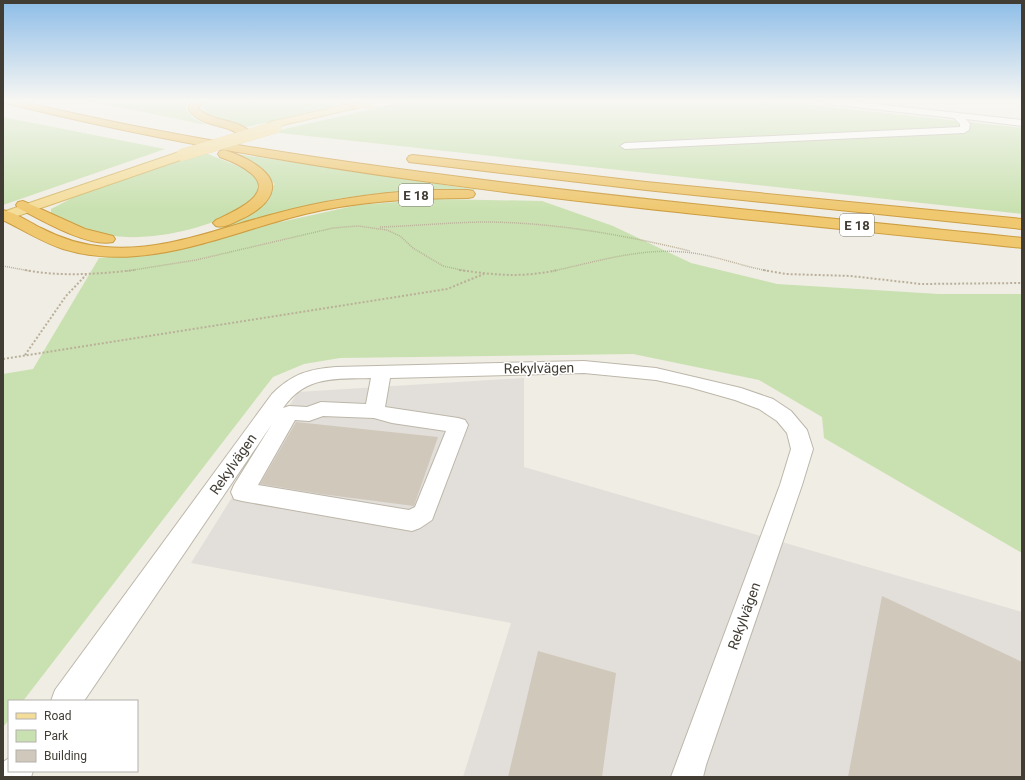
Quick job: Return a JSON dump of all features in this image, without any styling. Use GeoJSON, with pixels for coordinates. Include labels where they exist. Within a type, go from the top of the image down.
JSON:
{"type":"FeatureCollection","features":[{"type":"Feature","properties":{"kind":"highway","name":"E 18"},"geometry":{"type":"LineString","coordinates":[[177,137],[301,159],[474,183],[1022,243]]}},
{"type":"Feature","properties":{"kind":"highway"},"geometry":{"type":"LineString","coordinates":[[261,137],[277,140]]}},
{"type":"Feature","properties":{"kind":"highway","name":"E 18"},"geometry":{"type":"LineString","coordinates":[[26,207],[80,233],[93,237],[129,241],[150,240],[194,232],[220,223],[246,211],[257,203],[264,195],[267,188],[266,181],[256,170],[232,157],[198,147],[190,140]]}},
{"type":"Feature","properties":{"kind":"highway","name":"E 18"},"geometry":{"type":"LineString","coordinates":[[400,158],[547,176],[1022,224]]}},
{"type":"Feature","properties":{"kind":"highway","name":"E 18"},"geometry":{"type":"LineString","coordinates":[[4,214],[63,244],[111,252],[173,246],[288,214],[325,206],[420,194],[467,194],[536,197],[812,220]]}},
{"type":"Feature","properties":{"kind":"main road"},"geometry":{"type":"LineString","coordinates":[[4,214],[179,154],[235,137]]}},
{"type":"Feature","properties":{"kind":"street"},"geometry":{"type":"LineString","coordinates":[[625,146],[807,137]]}},
{"type":"Feature","properties":{"kind":"street","name":"Rekylvägen"},"geometry":{"type":"LineString","coordinates":[[67,700],[274,405],[291,386],[307,378],[320,375],[382,372],[584,367],[656,374],[697,383],[741,395],[766,404],[784,416],[797,430],[802,449],[791,485],[690,765],[687,777]]}},
{"type":"Feature","properties":{"kind":"street"},"geometry":{"type":"LineString","coordinates":[[374,411],[382,372]]}},
{"type":"Feature","properties":{"kind":"street"},"geometry":{"type":"LineString","coordinates":[[321,409],[374,411],[392,416],[458,426],[424,513],[412,520],[242,492],[289,413],[310,414],[321,409]]}},
{"type":"Feature","properties":{"kind":"path"},"geometry":{"type":"LineString","coordinates":[[3,266],[44,274],[109,274],[168,266],[333,228],[488,222],[558,226],[614,234],[649,241],[762,270],[786,274],[852,276],[921,284],[1022,283]]}},
{"type":"Feature","properties":{"kind":"path"},"geometry":{"type":"LineString","coordinates":[[368,226],[387,230],[400,236],[413,248],[443,266],[457,270],[500,276],[535,275],[644,252],[684,252],[706,256]]}},
{"type":"Feature","properties":{"kind":"path"},"geometry":{"type":"LineString","coordinates":[[3,359],[448,289],[479,278],[485,274]]}},
{"type":"Feature","properties":{"kind":"path"},"geometry":{"type":"LineString","coordinates":[[25,356],[66,296],[86,275]]}},
{"type":"Feature","properties":{"kind":"shaded area"},"geometry":{"type":"Polygon","coordinates":[[[524,378],[524,467],[1022,612],[1022,777],[463,777],[511,623],[191,563],[298,392],[524,378]]]}},
{"type":"Feature","properties":{"kind":"green space"},"geometry":{"type":"Polygon","coordinates":[[[3,137],[106,137],[165,149],[3,205],[3,137]]]}},
{"type":"Feature","properties":{"kind":"green space"},"geometry":{"type":"Polygon","coordinates":[[[320,137],[1022,137],[1022,214],[320,137]]]}},
{"type":"Feature","properties":{"kind":"green space"},"geometry":{"type":"Polygon","coordinates":[[[203,152],[245,169],[258,180],[257,193],[247,203],[241,208],[213,222],[180,232],[145,237],[129,237],[106,235],[74,224],[51,213],[51,209],[76,196],[203,152]]]}},
{"type":"Feature","properties":{"kind":"green space"},"geometry":{"type":"Polygon","coordinates":[[[230,153],[478,190],[387,193],[337,199],[279,213],[203,235],[247,217],[269,200],[274,184],[270,177],[256,164],[230,153]]]}},
{"type":"Feature","properties":{"kind":"green space"},"geometry":{"type":"Polygon","coordinates":[[[437,199],[542,201],[613,226],[691,263],[777,284],[939,294],[1022,294],[1022,553],[824,438],[822,417],[759,380],[633,354],[340,358],[304,364],[273,377],[24,700],[8,700],[8,721],[3,727],[3,374],[33,369],[99,258],[172,252],[276,223],[358,205],[437,199]]]}},
{"type":"Feature","properties":{"kind":"building"},"geometry":{"type":"Polygon","coordinates":[[[296,422],[438,437],[414,506],[321,494],[260,484],[296,422]]]}},
{"type":"Feature","properties":{"kind":"building"},"geometry":{"type":"Polygon","coordinates":[[[882,596],[1022,662],[1022,777],[848,777],[882,596]]]}},
{"type":"Feature","properties":{"kind":"building"},"geometry":{"type":"Polygon","coordinates":[[[538,651],[616,673],[602,777],[508,777],[538,651]]]}}]}
